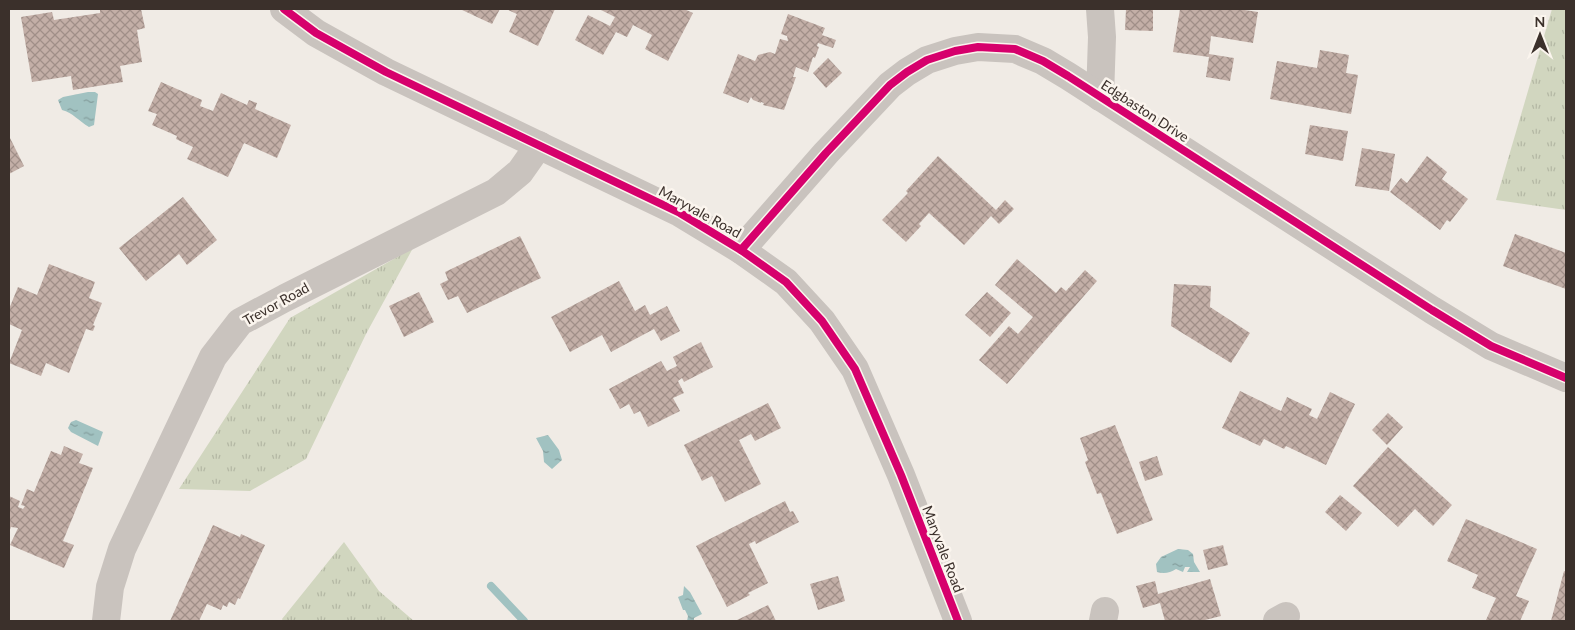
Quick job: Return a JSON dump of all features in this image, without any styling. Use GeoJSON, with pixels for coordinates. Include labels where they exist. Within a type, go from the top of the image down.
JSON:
{"type":"FeatureCollection","features":[{"type":"Feature","properties":{"kind":"street","name":"Maryvale Road"},"geometry":{"type":"LineString","coordinates":[[284,9],[316,33],[386,72],[680,213],[742,250],[786,282],[822,321],[855,369],[901,475],[949,617]]}},
{"type":"Feature","properties":{"kind":"street"},"geometry":{"type":"LineString","coordinates":[[1100,9],[1102,37],[1100,97]]}},
{"type":"Feature","properties":{"kind":"street","name":"Edgbaston Drive"},"geometry":{"type":"LineString","coordinates":[[742,250],[826,153],[890,85],[907,72],[927,60],[955,51],[978,48],[1015,49],[1043,61],[1432,310],[1492,346],[1566,378]]}},
{"type":"Feature","properties":{"kind":"street","name":"Trevor Road"},"geometry":{"type":"LineString","coordinates":[[106,621],[110,587],[122,550],[213,357],[240,322],[496,192],[520,172],[539,145]]}},
{"type":"Feature","properties":{"kind":"green space"},"geometry":{"type":"Polygon","coordinates":[[[1552,9],[1566,9],[1566,210],[1496,200],[1552,9]]]}},
{"type":"Feature","properties":{"kind":"green space"},"geometry":{"type":"Polygon","coordinates":[[[413,248],[366,334],[306,459],[250,491],[179,489],[290,318],[413,248]]]}},
{"type":"Feature","properties":{"kind":"green space"},"geometry":{"type":"Polygon","coordinates":[[[344,542],[379,591],[414,621],[283,621],[282,619],[344,542]]]}},
{"type":"Feature","properties":{"kind":"water"},"geometry":{"type":"Polygon","coordinates":[[[88,92],[98,94],[94,125],[89,127],[73,115],[62,110],[58,100],[63,97],[88,92]]]}},
{"type":"Feature","properties":{"kind":"water"},"geometry":{"type":"Polygon","coordinates":[[[76,420],[103,432],[98,446],[71,432],[68,428],[71,422],[76,420]]]}},
{"type":"Feature","properties":{"kind":"water"},"geometry":{"type":"Polygon","coordinates":[[[548,435],[559,450],[562,460],[552,469],[544,462],[543,451],[536,438],[548,435]]]}},
{"type":"Feature","properties":{"kind":"water"},"geometry":{"type":"Polygon","coordinates":[[[1178,549],[1188,550],[1193,554],[1194,562],[1200,572],[1187,572],[1190,567],[1185,567],[1183,572],[1176,569],[1167,573],[1157,572],[1156,564],[1161,557],[1178,549]]]}},
{"type":"Feature","properties":{"kind":"water"},"geometry":{"type":"Polygon","coordinates":[[[684,586],[690,592],[702,614],[694,618],[694,621],[687,621],[688,616],[685,610],[683,610],[678,597],[683,595],[684,586]]]}},
{"type":"Feature","properties":{"kind":"building"},"geometry":{"type":"Polygon","coordinates":[[[100,9],[141,9],[145,28],[137,30],[142,62],[120,66],[123,82],[73,90],[71,76],[32,82],[21,17],[52,12],[54,20],[100,13],[100,9]]]}},
{"type":"Feature","properties":{"kind":"building"},"geometry":{"type":"Polygon","coordinates":[[[460,9],[500,9],[492,24],[460,9]]]}},
{"type":"Feature","properties":{"kind":"building"},"geometry":{"type":"Polygon","coordinates":[[[506,9],[555,9],[538,46],[509,32],[517,14],[506,9]]]}},
{"type":"Feature","properties":{"kind":"building"},"geometry":{"type":"Polygon","coordinates":[[[599,9],[684,9],[693,13],[668,61],[645,49],[652,35],[633,25],[627,37],[616,32],[603,55],[575,40],[588,15],[610,26],[615,17],[599,9]]]}},
{"type":"Feature","properties":{"kind":"building"},"geometry":{"type":"Polygon","coordinates":[[[1126,9],[1153,9],[1153,31],[1125,30],[1126,9]]]}},
{"type":"Feature","properties":{"kind":"building"},"geometry":{"type":"Polygon","coordinates":[[[1180,9],[1238,9],[1258,12],[1253,43],[1211,36],[1209,54],[1234,58],[1230,81],[1206,77],[1209,57],[1173,52],[1180,9]]]}},
{"type":"Feature","properties":{"kind":"building"},"geometry":{"type":"Polygon","coordinates":[[[788,14],[825,28],[822,35],[836,40],[833,48],[818,43],[817,46],[819,47],[808,72],[796,67],[793,77],[796,77],[784,110],[763,105],[764,103],[753,100],[751,97],[748,103],[723,93],[738,54],[755,61],[758,55],[770,52],[775,54],[780,39],[788,41],[787,36],[781,34],[788,14]]]}},
{"type":"Feature","properties":{"kind":"building"},"geometry":{"type":"Polygon","coordinates":[[[1320,50],[1349,55],[1346,73],[1358,75],[1351,114],[1270,99],[1277,61],[1317,68],[1320,50]]]}},
{"type":"Feature","properties":{"kind":"building"},"geometry":{"type":"Polygon","coordinates":[[[828,58],[842,73],[826,88],[813,73],[828,58]]]}},
{"type":"Feature","properties":{"kind":"building"},"geometry":{"type":"Polygon","coordinates":[[[161,82],[202,100],[200,106],[213,111],[221,93],[247,105],[249,100],[257,103],[255,109],[291,125],[277,158],[244,143],[228,177],[187,159],[193,147],[176,139],[177,136],[152,125],[157,114],[148,111],[161,82]]]}},
{"type":"Feature","properties":{"kind":"building"},"geometry":{"type":"Polygon","coordinates":[[[1310,125],[1348,131],[1343,161],[1305,154],[1310,125]]]}},
{"type":"Feature","properties":{"kind":"building"},"geometry":{"type":"Polygon","coordinates":[[[9,136],[24,166],[9,174],[9,136]]]}},
{"type":"Feature","properties":{"kind":"building"},"geometry":{"type":"Polygon","coordinates":[[[1362,148],[1395,154],[1389,191],[1355,186],[1362,148]]]}},
{"type":"Feature","properties":{"kind":"building"},"geometry":{"type":"Polygon","coordinates":[[[938,156],[996,210],[1005,200],[1014,209],[999,224],[991,216],[964,245],[929,213],[919,224],[921,226],[906,242],[882,220],[908,193],[906,191],[938,156]]]}},
{"type":"Feature","properties":{"kind":"building"},"geometry":{"type":"Polygon","coordinates":[[[1427,156],[1447,172],[1442,179],[1468,199],[1450,222],[1447,220],[1440,230],[1390,192],[1401,178],[1407,183],[1427,156]]]}},
{"type":"Feature","properties":{"kind":"building"},"geometry":{"type":"Polygon","coordinates":[[[183,197],[217,240],[187,265],[179,254],[146,281],[119,248],[183,197]]]}},
{"type":"Feature","properties":{"kind":"building"},"geometry":{"type":"Polygon","coordinates":[[[1515,234],[1566,253],[1566,289],[1503,266],[1515,234]]]}},
{"type":"Feature","properties":{"kind":"building"},"geometry":{"type":"Polygon","coordinates":[[[520,236],[541,278],[467,313],[458,296],[448,300],[440,284],[448,280],[445,272],[520,236]]]}},
{"type":"Feature","properties":{"kind":"building"},"geometry":{"type":"Polygon","coordinates":[[[1017,259],[1056,293],[1061,287],[1066,291],[1085,270],[1097,281],[1007,384],[979,360],[1009,326],[1018,334],[1033,317],[995,285],[1017,259]]]}},
{"type":"Feature","properties":{"kind":"building"},"geometry":{"type":"Polygon","coordinates":[[[49,264],[95,282],[89,298],[102,303],[93,325],[95,326],[93,331],[86,329],[69,373],[46,363],[41,376],[9,363],[22,330],[9,324],[9,309],[18,287],[37,295],[49,264]]]}},
{"type":"Feature","properties":{"kind":"building"},"geometry":{"type":"Polygon","coordinates":[[[619,281],[635,311],[645,305],[650,315],[667,306],[680,331],[661,341],[654,329],[611,352],[602,335],[570,352],[551,317],[619,281]]]}},
{"type":"Feature","properties":{"kind":"building"},"geometry":{"type":"Polygon","coordinates":[[[1174,284],[1211,286],[1210,307],[1250,333],[1231,363],[1171,326],[1174,284]]]}},
{"type":"Feature","properties":{"kind":"building"},"geometry":{"type":"Polygon","coordinates":[[[419,292],[434,322],[404,337],[389,306],[419,292]]]}},
{"type":"Feature","properties":{"kind":"building"},"geometry":{"type":"Polygon","coordinates":[[[987,292],[1011,313],[990,337],[965,315],[987,292]]]}},
{"type":"Feature","properties":{"kind":"building"},"geometry":{"type":"Polygon","coordinates":[[[701,342],[713,367],[684,382],[682,378],[678,381],[684,393],[673,398],[680,411],[648,427],[640,411],[634,414],[629,404],[620,409],[609,389],[661,361],[667,371],[677,366],[673,357],[701,342]]]}},
{"type":"Feature","properties":{"kind":"building"},"geometry":{"type":"Polygon","coordinates":[[[1240,391],[1281,411],[1287,397],[1312,409],[1309,415],[1317,419],[1330,392],[1355,404],[1326,465],[1286,446],[1284,449],[1264,439],[1260,446],[1222,428],[1240,391]]]}},
{"type":"Feature","properties":{"kind":"building"},"geometry":{"type":"Polygon","coordinates":[[[768,403],[781,428],[755,441],[751,434],[739,440],[761,484],[725,502],[712,476],[702,481],[684,445],[768,403]]]}},
{"type":"Feature","properties":{"kind":"building"},"geometry":{"type":"Polygon","coordinates":[[[1388,413],[1403,427],[1387,445],[1372,430],[1388,413]]]}},
{"type":"Feature","properties":{"kind":"building"},"geometry":{"type":"Polygon","coordinates":[[[1115,425],[1153,520],[1117,534],[1101,493],[1097,494],[1085,462],[1088,460],[1080,438],[1115,425]]]}},
{"type":"Feature","properties":{"kind":"building"},"geometry":{"type":"Polygon","coordinates":[[[64,446],[83,454],[79,463],[93,468],[63,541],[74,545],[64,568],[10,545],[18,528],[11,527],[9,532],[9,496],[20,501],[18,507],[23,509],[25,506],[21,505],[27,489],[34,492],[51,451],[61,455],[64,446]]]}},
{"type":"Feature","properties":{"kind":"building"},"geometry":{"type":"Polygon","coordinates":[[[1388,447],[1452,505],[1433,526],[1415,509],[1398,527],[1353,486],[1388,447]]]}},
{"type":"Feature","properties":{"kind":"building"},"geometry":{"type":"Polygon","coordinates":[[[1157,456],[1163,475],[1145,481],[1139,462],[1157,456]]]}},
{"type":"Feature","properties":{"kind":"building"},"geometry":{"type":"Polygon","coordinates":[[[1340,495],[1362,513],[1346,531],[1325,512],[1340,495]]]}},
{"type":"Feature","properties":{"kind":"building"},"geometry":{"type":"Polygon","coordinates":[[[785,501],[790,512],[793,511],[799,522],[756,544],[755,541],[749,544],[768,583],[727,607],[696,546],[785,501]]]}},
{"type":"Feature","properties":{"kind":"building"},"geometry":{"type":"Polygon","coordinates":[[[1466,519],[1537,549],[1516,596],[1529,601],[1520,621],[1486,620],[1496,598],[1472,588],[1478,575],[1447,561],[1466,519]]]}},
{"type":"Feature","properties":{"kind":"building"},"geometry":{"type":"Polygon","coordinates":[[[213,525],[240,537],[241,534],[265,545],[240,599],[238,598],[235,605],[229,602],[227,607],[223,605],[221,610],[207,604],[199,621],[170,621],[213,525]]]}},
{"type":"Feature","properties":{"kind":"building"},"geometry":{"type":"Polygon","coordinates":[[[1223,545],[1228,565],[1208,570],[1203,550],[1223,545]]]}},
{"type":"Feature","properties":{"kind":"building"},"geometry":{"type":"Polygon","coordinates":[[[1564,571],[1566,572],[1566,621],[1551,621],[1564,571]]]}},
{"type":"Feature","properties":{"kind":"building"},"geometry":{"type":"Polygon","coordinates":[[[838,576],[845,601],[818,610],[810,584],[838,576]]]}},
{"type":"Feature","properties":{"kind":"building"},"geometry":{"type":"Polygon","coordinates":[[[1210,579],[1221,616],[1201,621],[1165,621],[1160,603],[1143,608],[1136,586],[1155,581],[1158,594],[1210,579]]]}},
{"type":"Feature","properties":{"kind":"building"},"geometry":{"type":"Polygon","coordinates":[[[768,605],[776,621],[737,620],[768,605]]]}},
{"type":"Feature","properties":{"kind":"waterway"},"geometry":{"type":"LineString","coordinates":[[491,586],[524,621]]}},
{"type":"Feature","properties":{"kind":"cycle path"},"geometry":{"type":"LineString","coordinates":[[284,9],[316,33],[386,72],[680,213],[741,250],[786,282],[822,321],[855,369],[901,475],[958,621]]}},
{"type":"Feature","properties":{"kind":"cycle path"},"geometry":{"type":"LineString","coordinates":[[741,250],[826,153],[890,85],[907,72],[927,60],[955,51],[978,47],[1015,49],[1043,61],[1068,76],[1491,346],[1566,378]]}}]}
